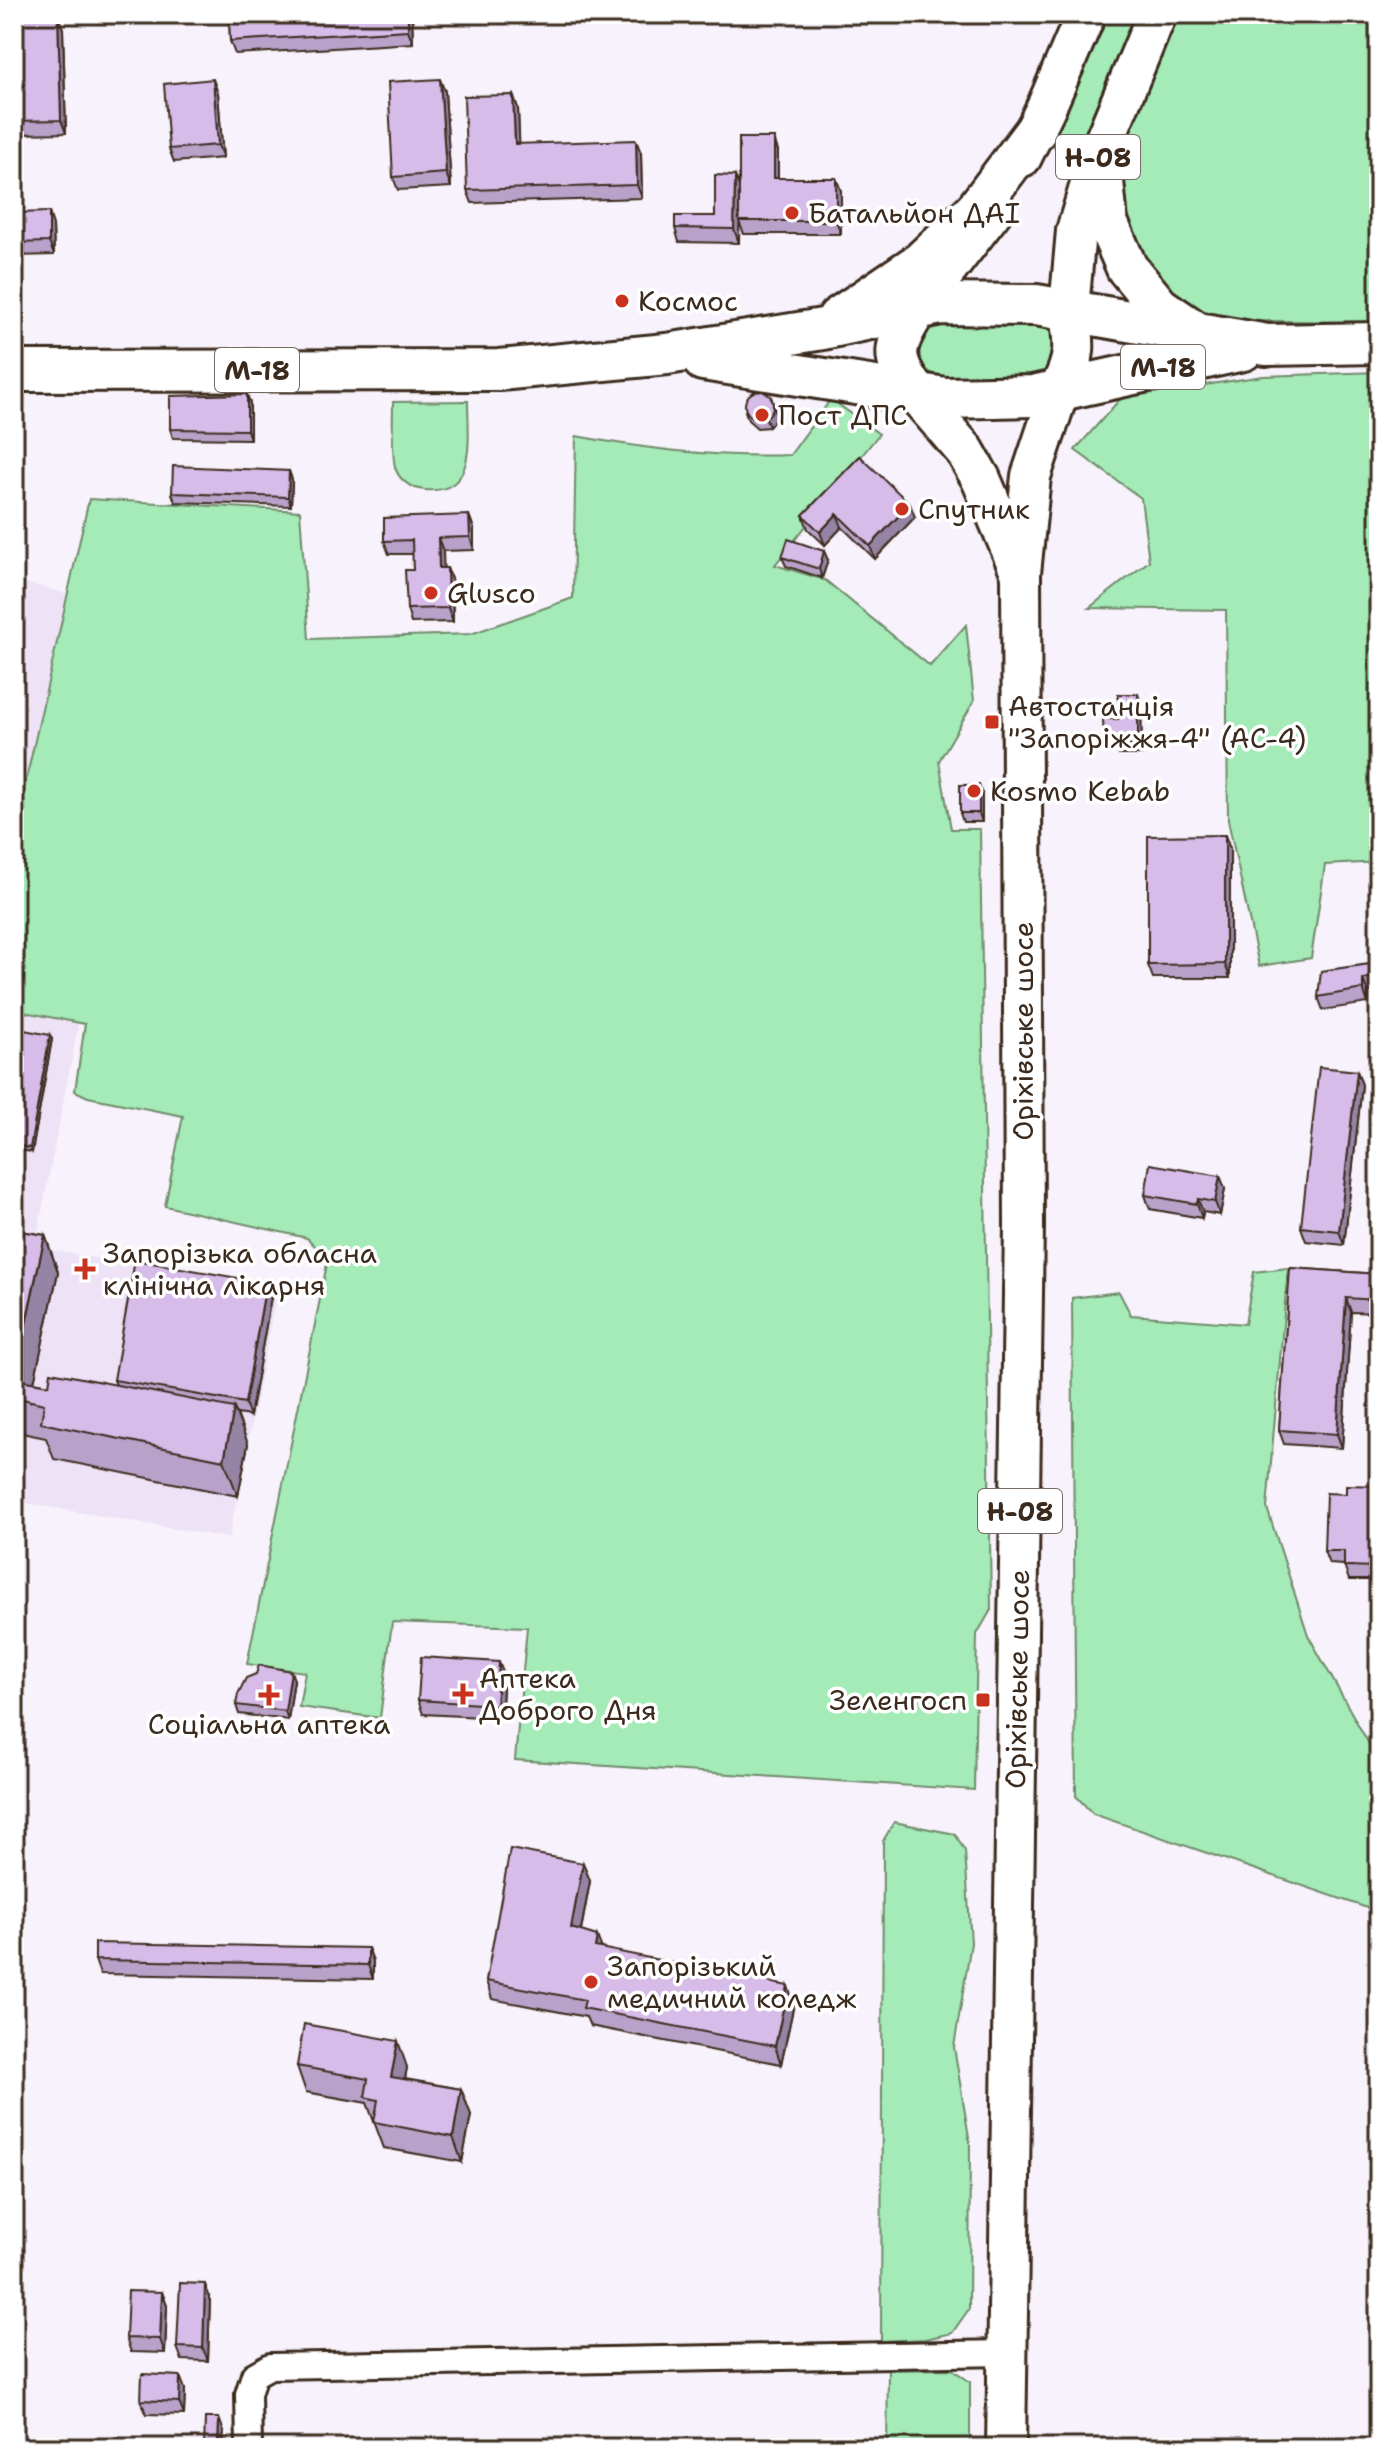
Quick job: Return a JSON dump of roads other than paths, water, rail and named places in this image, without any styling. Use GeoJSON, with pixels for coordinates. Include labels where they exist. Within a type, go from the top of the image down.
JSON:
{"type":"FeatureCollection","features":[{"type":"Feature","properties":{"kind":"highway"},"geometry":{"type":"LineString","coordinates":[[823,329],[921,262],[975,211],[1036,130]]}},
{"type":"Feature","properties":{"kind":"highway"},"geometry":{"type":"LineString","coordinates":[[1100,151],[1107,222],[1127,268],[1159,307],[1200,335]]}},
{"type":"Feature","properties":{"kind":"highway","name":"М-18"},"geometry":{"type":"LineString","coordinates":[[14,371],[499,370],[667,354],[823,329],[941,304],[1036,305],[1069,309],[1267,345],[1379,343]]}},
{"type":"Feature","properties":{"kind":"highway","name":"Н-08"},"geometry":{"type":"LineString","coordinates":[[1060,389],[1070,371],[1075,348],[1069,309]]}},
{"type":"Feature","properties":{"kind":"highway","name":"Н-08"},"geometry":{"type":"LineString","coordinates":[[916,310],[900,334],[897,351],[900,371],[916,394]]}},
{"type":"Feature","properties":{"kind":"highway","name":"М-18"},"geometry":{"type":"LineString","coordinates":[[667,354],[945,398],[1033,396],[1267,345]]}},
{"type":"Feature","properties":{"kind":"main road","name":"Н-08"},"geometry":{"type":"LineString","coordinates":[[916,310],[991,215],[1036,130],[1086,14]]}},
{"type":"Feature","properties":{"kind":"main road","name":"Н-08"},"geometry":{"type":"LineString","coordinates":[[1069,309],[1076,231],[1100,151],[1157,14]]}},
{"type":"Feature","properties":{"kind":"main road","name":"Оріхівське шосе"},"geometry":{"type":"LineString","coordinates":[[1006,2448],[1024,1225],[1021,573],[1031,476],[1060,389]]}},
{"type":"Feature","properties":{"kind":"main road","name":"Оріхівське шосе"},"geometry":{"type":"LineString","coordinates":[[916,394],[965,451],[981,479],[1021,573]]}},
{"type":"Feature","properties":{"kind":"street"},"geometry":{"type":"LineString","coordinates":[[249,2448],[248,2394],[254,2375],[270,2366],[1006,2353]]}},
{"type":"Feature","properties":{"kind":"place","name":"Батальйон ДАI"},"geometry":{"type":"Point","coordinates":[792,213]}},
{"type":"Feature","properties":{"kind":"place","name":"Космос"},"geometry":{"type":"Point","coordinates":[622,301]}},
{"type":"Feature","properties":{"kind":"place","name":"Пост ДПС"},"geometry":{"type":"Point","coordinates":[762,415]}},
{"type":"Feature","properties":{"kind":"place","name":"Спутник"},"geometry":{"type":"Point","coordinates":[902,509]}},
{"type":"Feature","properties":{"kind":"place","name":"Glusco"},"geometry":{"type":"Point","coordinates":[431,593]}},
{"type":"Feature","properties":{"kind":"place","name":"Автостанція \"Запоріжжя-4\" (АС-4)"},"geometry":{"type":"Point","coordinates":[992,722]}},
{"type":"Feature","properties":{"kind":"place","name":"Kosmo Kebab"},"geometry":{"type":"Point","coordinates":[974,791]}},
{"type":"Feature","properties":{"kind":"place","name":"Запорізька обласна клінічна лікарня"},"geometry":{"type":"Point","coordinates":[85,1269]}},
{"type":"Feature","properties":{"kind":"place","name":"Аптека Доброго Дня"},"geometry":{"type":"Point","coordinates":[463,1694]}},
{"type":"Feature","properties":{"kind":"place","name":"Соціальна аптека"},"geometry":{"type":"Point","coordinates":[269,1695]}},
{"type":"Feature","properties":{"kind":"place","name":"Зеленгосп"},"geometry":{"type":"Point","coordinates":[983,1700]}},
{"type":"Feature","properties":{"kind":"place","name":"Запорізький медичний коледж"},"geometry":{"type":"Point","coordinates":[591,1982]}}]}
